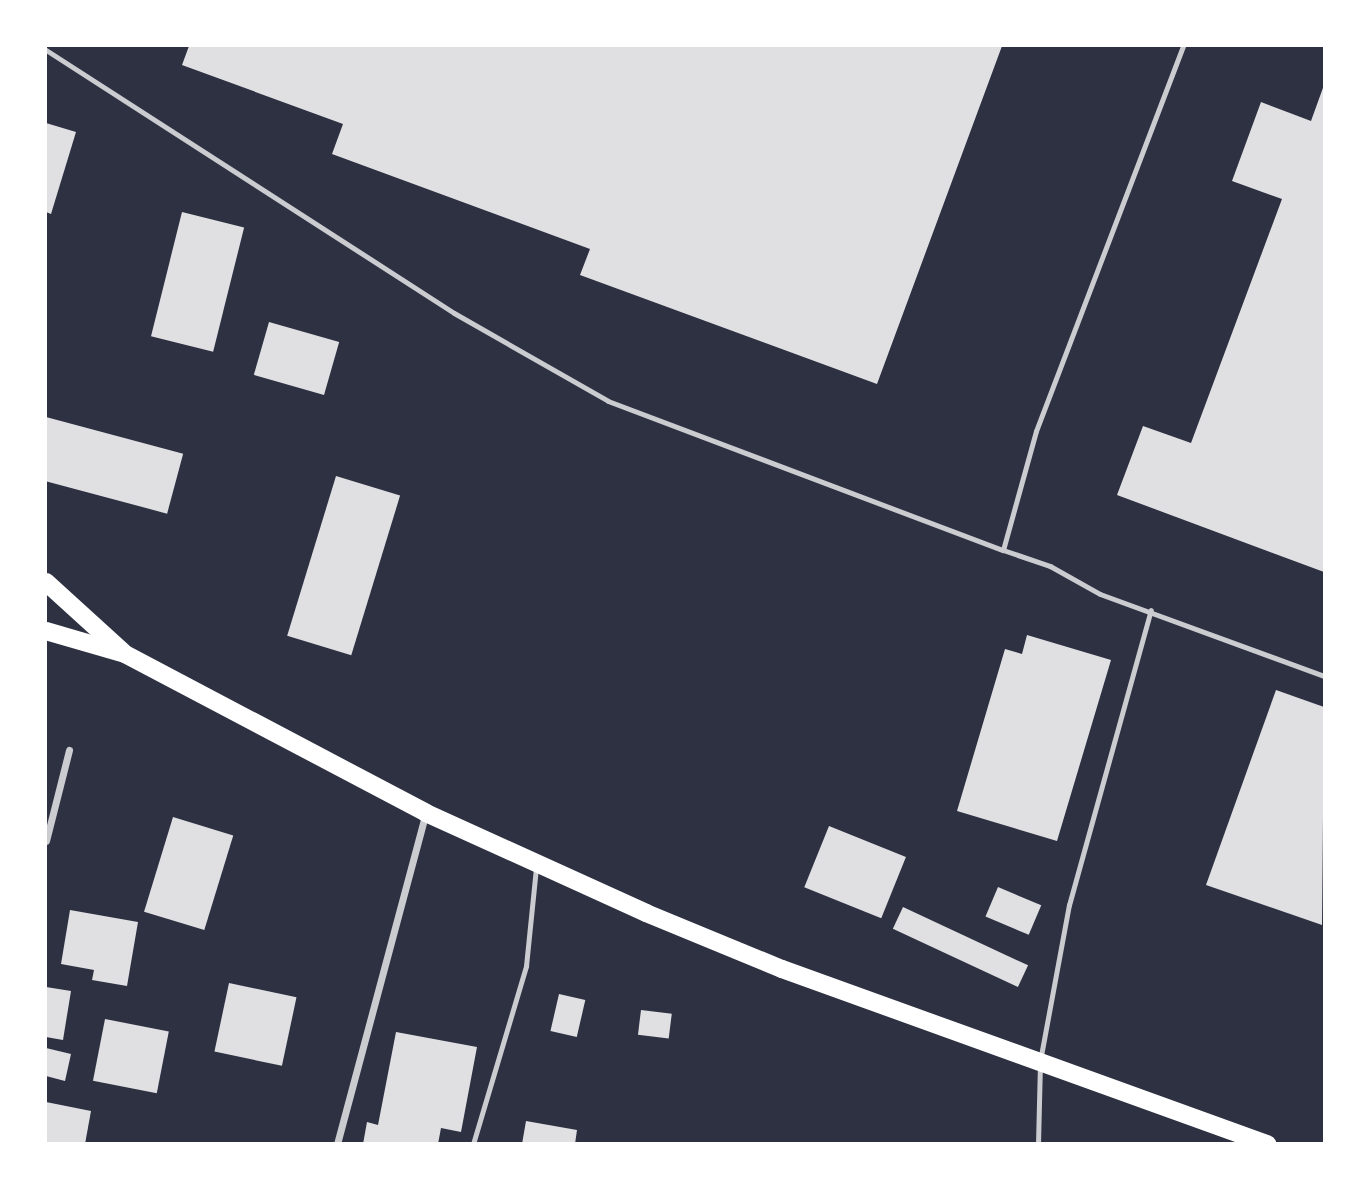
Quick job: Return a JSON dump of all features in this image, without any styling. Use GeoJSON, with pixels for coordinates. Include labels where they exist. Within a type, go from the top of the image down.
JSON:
{"type":"FeatureCollection","features":[{"type":"Feature","properties":{"kind":"main road"},"geometry":{"type":"LineString","coordinates":[[46,582],[125,654]]}},
{"type":"Feature","properties":{"kind":"main road"},"geometry":{"type":"LineString","coordinates":[[46,631],[125,654],[426,813],[536,865],[782,969],[1268,1143]]}},
{"type":"Feature","properties":{"kind":"street"},"geometry":{"type":"LineString","coordinates":[[46,841],[69,750]]}},
{"type":"Feature","properties":{"kind":"street"},"geometry":{"type":"LineString","coordinates":[[337,1143],[426,813]]}},
{"type":"Feature","properties":{"kind":"lane"},"geometry":{"type":"LineString","coordinates":[[1003,550],[1036,431],[1183,46]]}},
{"type":"Feature","properties":{"kind":"lane"},"geometry":{"type":"LineString","coordinates":[[46,50],[454,313],[608,401],[1003,550],[1325,676]]}},
{"type":"Feature","properties":{"kind":"lane"},"geometry":{"type":"LineString","coordinates":[[1038,1143],[1040,1061],[1069,905],[1151,610]]}},
{"type":"Feature","properties":{"kind":"lane"},"geometry":{"type":"LineString","coordinates":[[472,1143],[526,966],[536,865]]}},
{"type":"Feature","properties":{"kind":"building"},"geometry":{"type":"Polygon","coordinates":[[[189,46],[1002,46],[877,384],[580,275],[590,249],[332,154],[343,124],[182,65],[189,46]]]}},
{"type":"Feature","properties":{"kind":"building"},"geometry":{"type":"Polygon","coordinates":[[[1324,85],[1324,572],[1117,495],[1143,426],[1191,443],[1282,199],[1232,181],[1261,102],[1311,121],[1324,85]]]}},
{"type":"Feature","properties":{"kind":"building"},"geometry":{"type":"Polygon","coordinates":[[[46,123],[76,132],[51,214],[46,212],[46,123]]]}},
{"type":"Feature","properties":{"kind":"building"},"geometry":{"type":"Polygon","coordinates":[[[182,212],[244,227],[213,352],[151,336],[182,212]]]}},
{"type":"Feature","properties":{"kind":"building"},"geometry":{"type":"Polygon","coordinates":[[[269,322],[339,342],[324,395],[254,375],[269,322]]]}},
{"type":"Feature","properties":{"kind":"building"},"geometry":{"type":"Polygon","coordinates":[[[46,417],[183,454],[167,514],[46,481],[46,417]]]}},
{"type":"Feature","properties":{"kind":"building"},"geometry":{"type":"Polygon","coordinates":[[[336,476],[400,496],[351,655],[287,636],[336,476]]]}},
{"type":"Feature","properties":{"kind":"building"},"geometry":{"type":"Polygon","coordinates":[[[1027,635],[1111,660],[1057,841],[957,811],[1005,649],[1022,654],[1027,635]]]}},
{"type":"Feature","properties":{"kind":"building"},"geometry":{"type":"Polygon","coordinates":[[[1276,690],[1324,707],[1322,925],[1206,885],[1276,690]]]}},
{"type":"Feature","properties":{"kind":"building"},"geometry":{"type":"Polygon","coordinates":[[[173,817],[233,835],[204,930],[144,912],[173,817]]]}},
{"type":"Feature","properties":{"kind":"building"},"geometry":{"type":"Polygon","coordinates":[[[829,826],[906,857],[881,918],[804,887],[829,826]]]}},
{"type":"Feature","properties":{"kind":"building"},"geometry":{"type":"Polygon","coordinates":[[[998,887],[1041,905],[1029,935],[985,916],[998,887]]]}},
{"type":"Feature","properties":{"kind":"building"},"geometry":{"type":"Polygon","coordinates":[[[903,907],[1028,965],[1018,987],[893,929],[903,907]]]}},
{"type":"Feature","properties":{"kind":"building"},"geometry":{"type":"Polygon","coordinates":[[[70,910],[138,922],[127,986],[92,980],[94,970],[61,964],[70,910]]]}},
{"type":"Feature","properties":{"kind":"building"},"geometry":{"type":"Polygon","coordinates":[[[229,983],[296,997],[282,1066],[214,1051],[229,983]]]}},
{"type":"Feature","properties":{"kind":"building"},"geometry":{"type":"Polygon","coordinates":[[[46,987],[71,991],[63,1040],[46,1037],[46,987]]]}},
{"type":"Feature","properties":{"kind":"building"},"geometry":{"type":"Polygon","coordinates":[[[559,994],[585,1000],[577,1037],[550,1031],[559,994]]]}},
{"type":"Feature","properties":{"kind":"building"},"geometry":{"type":"Polygon","coordinates":[[[641,1010],[672,1014],[669,1039],[638,1035],[641,1010]]]}},
{"type":"Feature","properties":{"kind":"building"},"geometry":{"type":"Polygon","coordinates":[[[105,1019],[169,1031],[157,1093],[93,1081],[105,1019]]]}},
{"type":"Feature","properties":{"kind":"building"},"geometry":{"type":"Polygon","coordinates":[[[396,1032],[477,1047],[461,1132],[441,1128],[438,1144],[363,1144],[367,1122],[378,1125],[396,1032]]]}},
{"type":"Feature","properties":{"kind":"building"},"geometry":{"type":"Polygon","coordinates":[[[46,1048],[71,1054],[65,1081],[46,1076],[46,1048]]]}},
{"type":"Feature","properties":{"kind":"building"},"geometry":{"type":"Polygon","coordinates":[[[46,1102],[91,1111],[85,1144],[46,1144],[46,1102]]]}},
{"type":"Feature","properties":{"kind":"building"},"geometry":{"type":"Polygon","coordinates":[[[526,1121],[577,1130],[575,1144],[522,1144],[526,1121]]]}}]}
